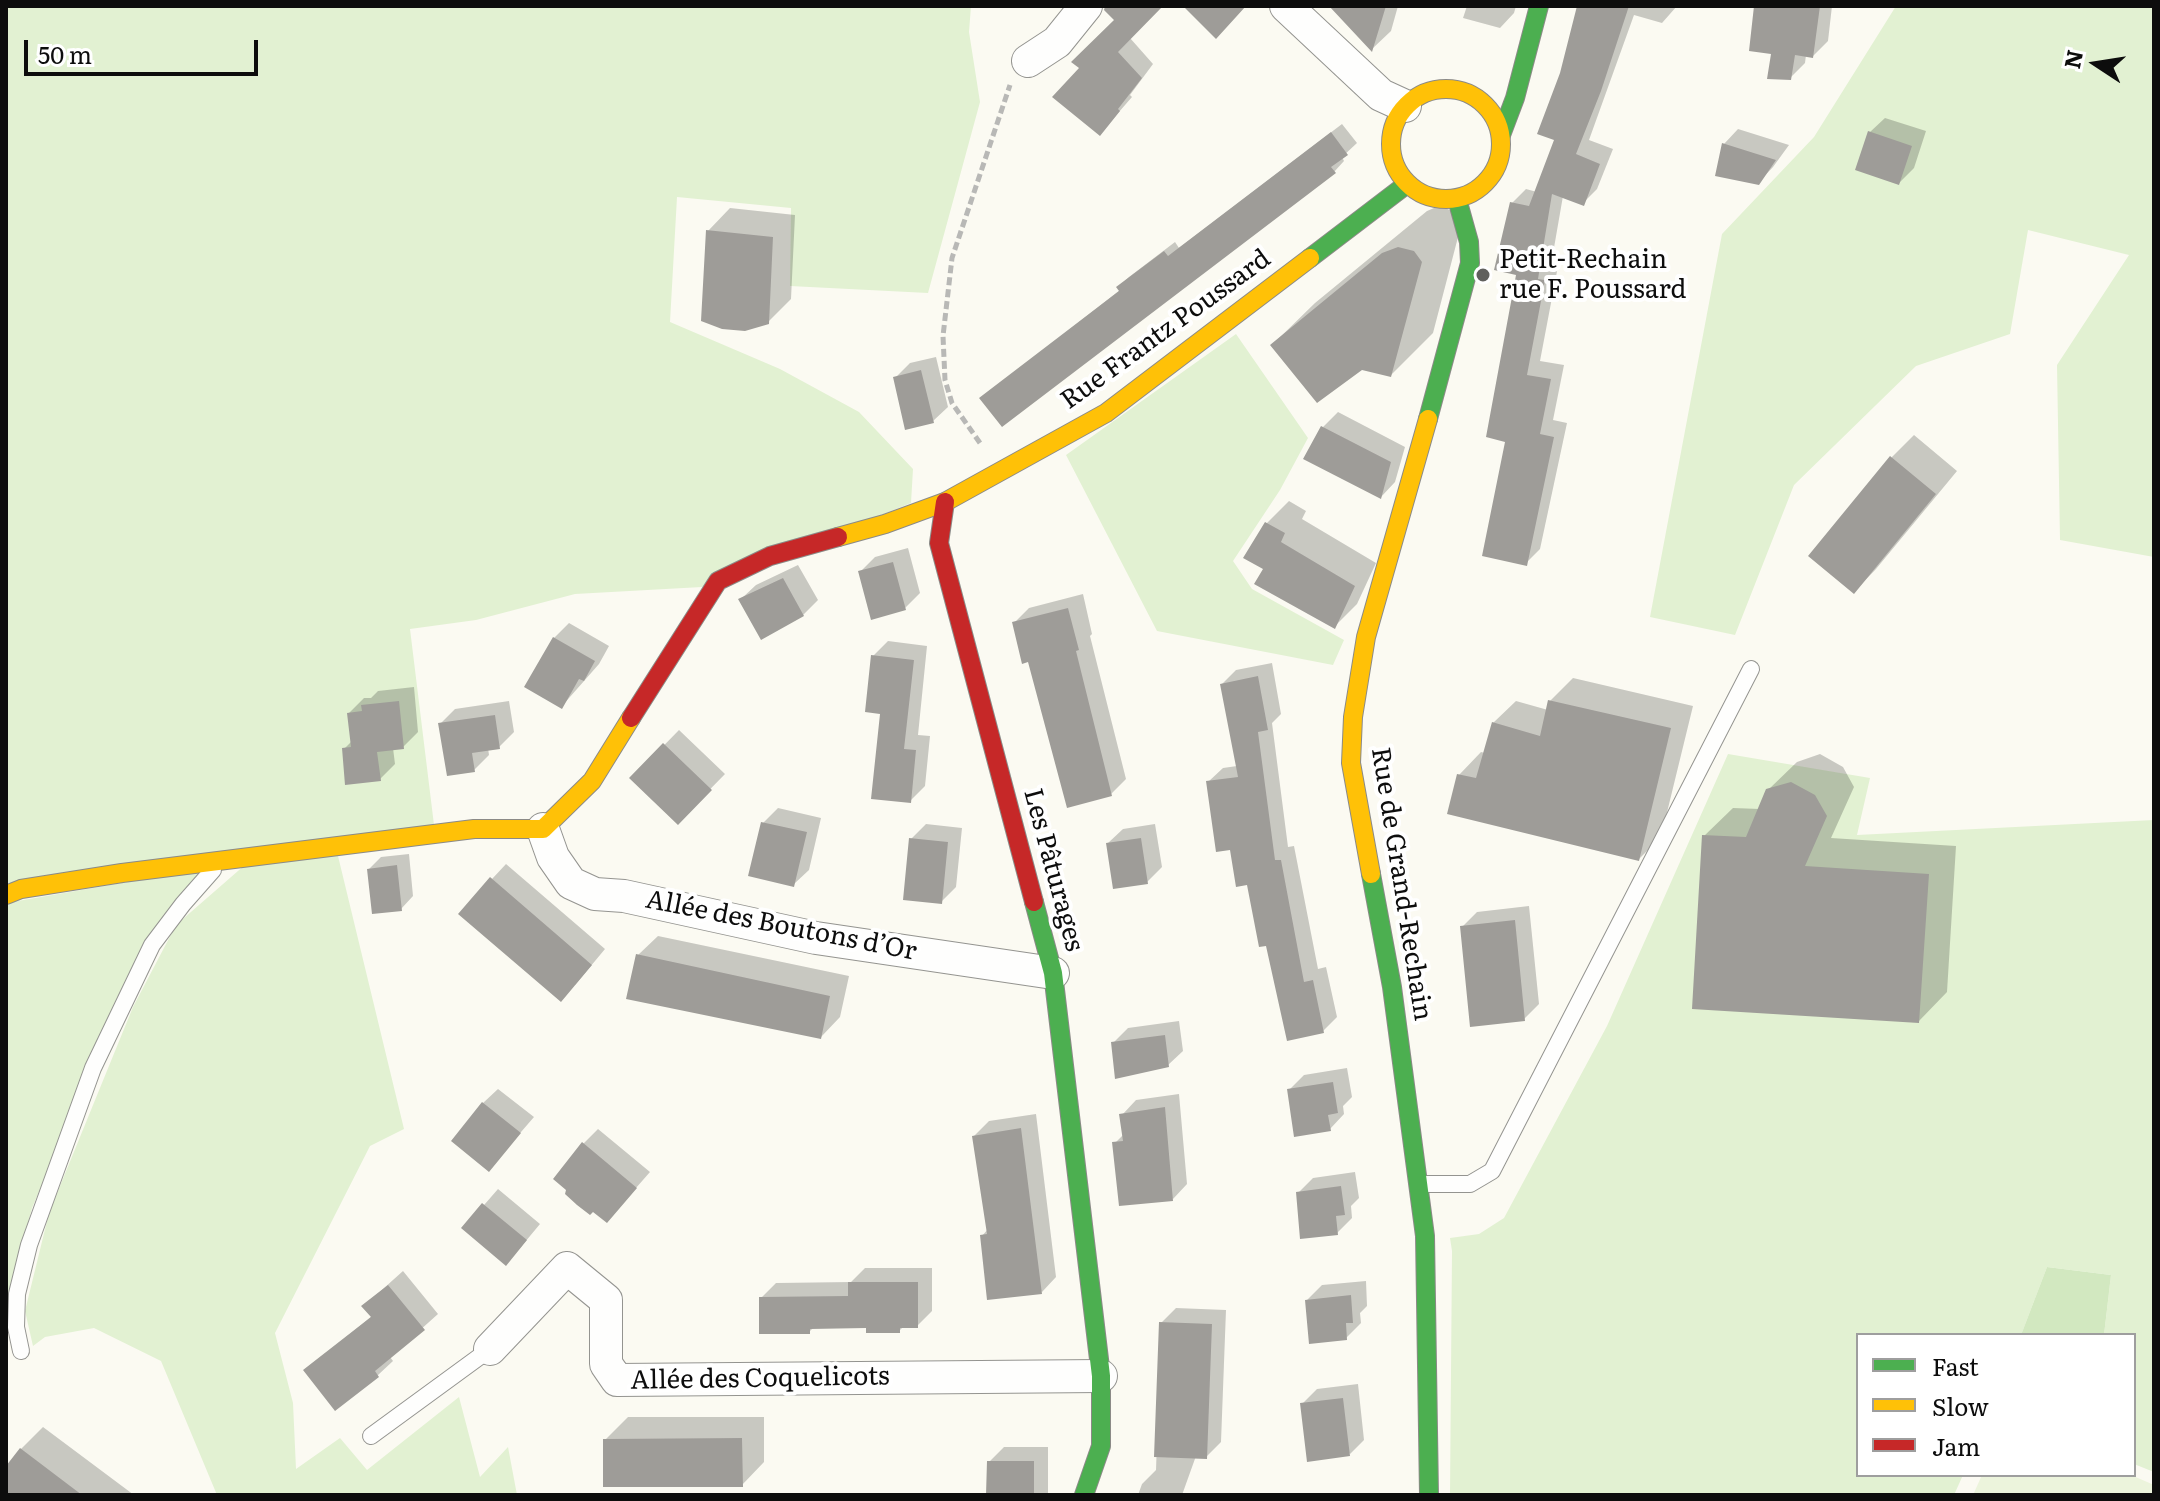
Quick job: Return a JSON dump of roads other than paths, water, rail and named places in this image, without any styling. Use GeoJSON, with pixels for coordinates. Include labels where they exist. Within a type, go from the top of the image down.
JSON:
{"type":"FeatureCollection","features":[{"type":"Feature","properties":{"kind":"street"},"geometry":{"type":"LineString","coordinates":[[1028,61],[1057,42],[1086,6]]}},
{"type":"Feature","properties":{"kind":"street"},"geometry":{"type":"LineString","coordinates":[[1286,6],[1381,95],[1405,106]]}},
{"type":"Feature","properties":{"kind":"street"},"geometry":{"type":"LineString","coordinates":[[1501,135],[1515,98],[1539,6]]}},
{"type":"Feature","properties":{"kind":"street"},"geometry":{"type":"LineString","coordinates":[[1488,88],[1487,107],[1501,135],[1501,153],[1495,170],[1484,185],[1472,194],[1457,199],[1430,198],[1407,184],[1397,171],[1391,155],[1395,121],[1405,106],[1420,95],[1438,89],[1488,88],[1522,67]]}},
{"type":"Feature","properties":{"kind":"street","name":"Rue Frantz Poussard"},"geometry":{"type":"LineString","coordinates":[[945,502],[1106,413],[1407,184]]}},
{"type":"Feature","properties":{"kind":"street","name":"Rue de Grand-Rechain"},"geometry":{"type":"LineString","coordinates":[[1429,1495],[1425,1236],[1392,987],[1351,763],[1353,717],[1366,637],[1399,528],[1470,263],[1469,242],[1457,199]]}},
{"type":"Feature","properties":{"kind":"street"},"geometry":{"type":"LineString","coordinates":[[6,895],[21,889],[122,873],[317,848],[474,829],[543,829],[592,781],[718,581],[770,556],[885,524],[945,502]]}},
{"type":"Feature","properties":{"kind":"street","name":"Les Pâturages"},"geometry":{"type":"LineString","coordinates":[[945,502],[939,543],[1053,973],[1101,1376],[1101,1446],[1084,1495]]}},
{"type":"Feature","properties":{"kind":"street","name":"Allée des Boutons d’Or"},"geometry":{"type":"LineString","coordinates":[[543,829],[553,857],[571,883],[595,894],[624,896],[816,938],[1053,973]]}},
{"type":"Feature","properties":{"kind":"street","name":"Allée des Coquelicots"},"geometry":{"type":"LineString","coordinates":[[490,1349],[567,1268],[606,1300],[606,1364],[617,1380],[1101,1376]]}},
{"type":"Feature","properties":{"kind":"lane"},"geometry":{"type":"LineString","coordinates":[[1419,1184],[1470,1184],[1492,1171],[1751,669]]}},
{"type":"Feature","properties":{"kind":"lane"},"geometry":{"type":"LineString","coordinates":[[21,1351],[16,1327],[17,1294],[29,1245],[93,1068],[152,945],[222,860]]}},
{"type":"Feature","properties":{"kind":"lane"},"geometry":{"type":"LineString","coordinates":[[371,1436],[490,1349]]}},
{"type":"Feature","properties":{"kind":"place","name":"Petit-Rechain rue F. Poussard"},"geometry":{"type":"Point","coordinates":[1483,275]}}]}
